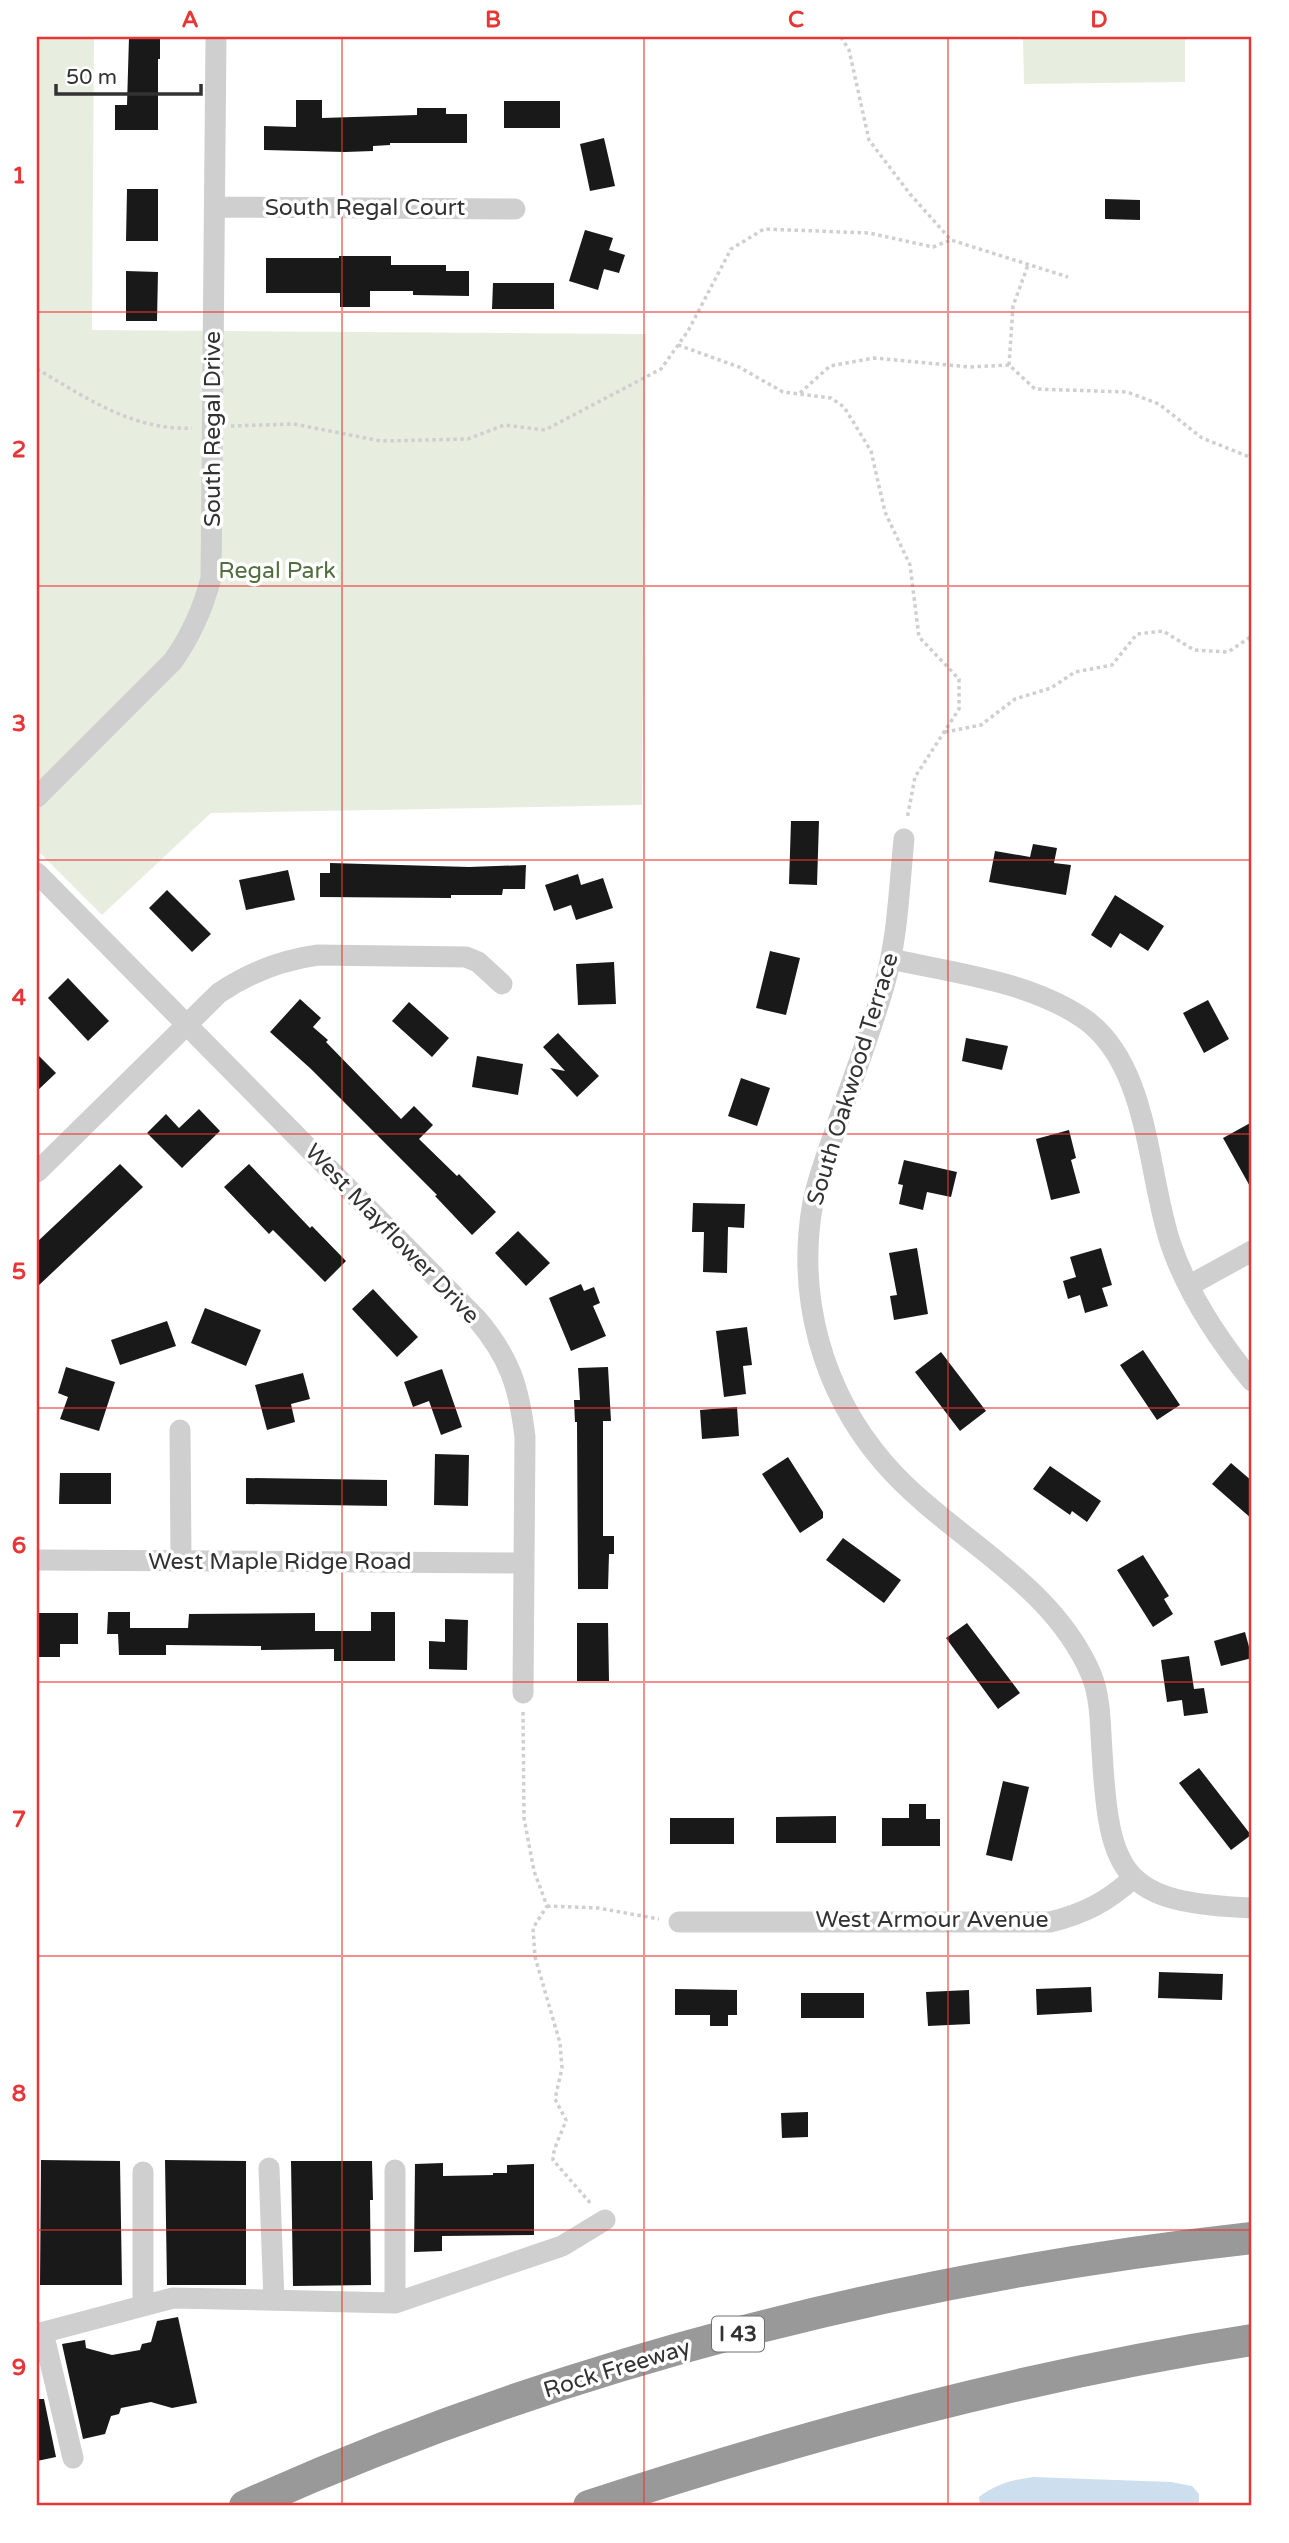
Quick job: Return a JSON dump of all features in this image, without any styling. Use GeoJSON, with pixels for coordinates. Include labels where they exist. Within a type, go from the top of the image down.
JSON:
{"type":"FeatureCollection","features":[{"type":"Feature","properties":{"kind":"highway","name":"Rock Freeway"},"geometry":{"type":"LineString","coordinates":[[245,2506],[460,2420],[596,2374],[782,2322],[924,2288],[1030,2268],[1252,2238]]}},
{"type":"Feature","properties":{"kind":"highway"},"geometry":{"type":"LineString","coordinates":[[589,2506],[813,2436],[919,2408],[1134,2360],[1252,2340]]}},
{"type":"Feature","properties":{"kind":"street","name":"South Regal Drive"},"geometry":{"type":"LineString","coordinates":[[37,797],[173,661],[188,639],[203,608],[211,578],[216,37]]}},
{"type":"Feature","properties":{"kind":"street","name":"South Regal Court"},"geometry":{"type":"LineString","coordinates":[[215,207],[515,209]]}},
{"type":"Feature","properties":{"kind":"street","name":"South Oakwood Terrace"},"geometry":{"type":"LineString","coordinates":[[904,839],[891,959],[813,1204],[808,1279],[813,1315],[822,1355],[845,1409],[885,1464],[914,1494],[1033,1592],[1067,1631],[1077,1648],[1092,1677],[1099,1703],[1105,1805],[1112,1837],[1122,1866],[1132,1879]]}},
{"type":"Feature","properties":{"kind":"street","name":"West Mayflower Drive"},"geometry":{"type":"LineString","coordinates":[[37,873],[477,1319],[505,1356],[518,1393],[524,1437],[523,1693]]}},
{"type":"Feature","properties":{"kind":"street"},"geometry":{"type":"LineString","coordinates":[[37,1172],[219,993],[239,980],[293,958],[318,955],[466,957],[478,962],[502,984]]}},
{"type":"Feature","properties":{"kind":"street"},"geometry":{"type":"LineString","coordinates":[[891,959],[1033,994],[1066,1008],[1098,1031],[1109,1043],[1120,1061],[1136,1100],[1167,1233],[1190,1285],[1230,1352],[1252,1381]]}},
{"type":"Feature","properties":{"kind":"street"},"geometry":{"type":"LineString","coordinates":[[1190,1285],[1252,1251]]}},
{"type":"Feature","properties":{"kind":"street"},"geometry":{"type":"LineString","coordinates":[[180,1430],[181,1561]]}},
{"type":"Feature","properties":{"kind":"street","name":"West Maple Ridge Road"},"geometry":{"type":"LineString","coordinates":[[37,1560],[523,1563]]}},
{"type":"Feature","properties":{"kind":"street"},"geometry":{"type":"LineString","coordinates":[[1132,1879],[1148,1890],[1175,1899],[1214,1906],[1252,1908]]}},
{"type":"Feature","properties":{"kind":"street","name":"West Armour Avenue"},"geometry":{"type":"LineString","coordinates":[[678,1922],[1050,1922],[1097,1906],[1132,1879]]}},
{"type":"Feature","properties":{"kind":"street"},"geometry":{"type":"LineString","coordinates":[[269,2168],[274,2300]]}},
{"type":"Feature","properties":{"kind":"street"},"geometry":{"type":"LineString","coordinates":[[395,2303],[396,2170]]}},
{"type":"Feature","properties":{"kind":"street"},"geometry":{"type":"LineString","coordinates":[[143,2172],[144,2306]]}},
{"type":"Feature","properties":{"kind":"street"},"geometry":{"type":"LineString","coordinates":[[73,2458],[40,2333],[173,2298],[395,2303],[562,2246],[605,2220]]}},
{"type":"Feature","properties":{"kind":"path"},"geometry":{"type":"LineString","coordinates":[[841,37],[849,50],[869,140],[910,194],[951,240],[1068,278]]}},
{"type":"Feature","properties":{"kind":"path"},"geometry":{"type":"LineString","coordinates":[[37,369],[115,414],[175,429],[294,424],[381,440],[468,439],[503,425],[545,430],[661,369],[688,331],[732,249],[764,229],[869,233],[933,247],[951,240]]}},
{"type":"Feature","properties":{"kind":"path"},"geometry":{"type":"LineString","coordinates":[[1009,365],[1013,306],[1028,265]]}},
{"type":"Feature","properties":{"kind":"path"},"geometry":{"type":"LineString","coordinates":[[678,345],[738,367],[783,392],[831,398],[844,407],[872,451],[885,512],[910,565],[919,637],[958,680],[959,709],[915,778],[904,839]]}},
{"type":"Feature","properties":{"kind":"path"},"geometry":{"type":"LineString","coordinates":[[799,394],[830,366],[874,358],[970,367],[1009,365],[1035,389],[1127,392],[1159,404],[1202,438],[1252,458]]}},
{"type":"Feature","properties":{"kind":"path"},"geometry":{"type":"LineString","coordinates":[[945,732],[981,725],[1015,699],[1051,688],[1075,672],[1112,666],[1137,634],[1163,631],[1194,650],[1228,652],[1252,636]]}},
{"type":"Feature","properties":{"kind":"path"},"geometry":{"type":"LineString","coordinates":[[523,1693],[524,1818],[534,1871],[547,1906]]}},
{"type":"Feature","properties":{"kind":"path"},"geometry":{"type":"LineString","coordinates":[[547,1906],[598,1908],[678,1922]]}},
{"type":"Feature","properties":{"kind":"path"},"geometry":{"type":"LineString","coordinates":[[547,1906],[533,1928],[535,1958],[560,2043],[562,2068],[555,2099],[566,2120],[560,2141],[553,2151],[553,2161],[605,2220]]}},
{"type":"Feature","properties":{"kind":"green space","name":"Regal Park"},"geometry":{"type":"Polygon","coordinates":[[[37,37],[94,37],[92,330],[646,334],[642,805],[211,813],[102,915],[37,850],[37,37]]]}},
{"type":"Feature","properties":{"kind":"green space"},"geometry":{"type":"Polygon","coordinates":[[[1023,37],[1185,37],[1185,82],[1024,84],[1023,37]]]}},
{"type":"Feature","properties":{"kind":"water"},"geometry":{"type":"Polygon","coordinates":[[[1033,2477],[1171,2482],[1192,2486],[1199,2494],[1199,2502],[1194,2506],[980,2506],[979,2497],[992,2489],[1011,2481],[1033,2477]]]}},
{"type":"Feature","properties":{"kind":"building"},"geometry":{"type":"Polygon","coordinates":[[[129,37],[160,37],[158,130],[115,130],[115,105],[127,105],[129,37]]]}},
{"type":"Feature","properties":{"kind":"building"},"geometry":{"type":"Polygon","coordinates":[[[296,100],[322,100],[322,118],[417,115],[417,108],[446,108],[446,114],[467,114],[467,143],[390,143],[373,146],[373,151],[345,152],[264,150],[264,126],[296,127],[296,100]]]}},
{"type":"Feature","properties":{"kind":"building"},"geometry":{"type":"Polygon","coordinates":[[[504,101],[560,101],[560,128],[504,128],[504,101]]]}},
{"type":"Feature","properties":{"kind":"building"},"geometry":{"type":"Polygon","coordinates":[[[604,138],[615,186],[590,191],[580,144],[604,138]]]}},
{"type":"Feature","properties":{"kind":"building"},"geometry":{"type":"Polygon","coordinates":[[[127,189],[158,189],[158,241],[126,241],[127,189]]]}},
{"type":"Feature","properties":{"kind":"building"},"geometry":{"type":"Polygon","coordinates":[[[1105,199],[1140,200],[1140,220],[1105,219],[1105,199]]]}},
{"type":"Feature","properties":{"kind":"building"},"geometry":{"type":"Polygon","coordinates":[[[585,230],[613,238],[609,250],[625,255],[619,273],[604,269],[598,290],[569,281],[585,230]]]}},
{"type":"Feature","properties":{"kind":"building"},"geometry":{"type":"Polygon","coordinates":[[[391,256],[391,265],[446,265],[446,271],[469,271],[469,296],[413,295],[413,291],[370,291],[370,307],[340,307],[340,293],[266,293],[266,258],[391,256]]]}},
{"type":"Feature","properties":{"kind":"building"},"geometry":{"type":"Polygon","coordinates":[[[126,271],[158,272],[157,321],[126,321],[126,271]]]}},
{"type":"Feature","properties":{"kind":"building"},"geometry":{"type":"Polygon","coordinates":[[[493,283],[554,283],[554,309],[492,309],[493,283]]]}},
{"type":"Feature","properties":{"kind":"building"},"geometry":{"type":"Polygon","coordinates":[[[791,821],[819,821],[817,885],[789,884],[791,821]]]}},
{"type":"Feature","properties":{"kind":"building"},"geometry":{"type":"Polygon","coordinates":[[[1033,844],[1057,848],[1054,863],[1071,865],[1066,895],[989,882],[995,851],[1030,857],[1033,844]]]}},
{"type":"Feature","properties":{"kind":"building"},"geometry":{"type":"Polygon","coordinates":[[[330,863],[469,867],[526,865],[525,889],[503,889],[502,895],[451,895],[451,898],[320,897],[320,873],[330,873],[330,863]]]}},
{"type":"Feature","properties":{"kind":"building"},"geometry":{"type":"Polygon","coordinates":[[[288,870],[295,900],[246,910],[239,880],[288,870]]]}},
{"type":"Feature","properties":{"kind":"building"},"geometry":{"type":"Polygon","coordinates":[[[578,874],[581,885],[603,878],[613,908],[576,920],[571,905],[554,911],[545,885],[578,874]]]}},
{"type":"Feature","properties":{"kind":"building"},"geometry":{"type":"Polygon","coordinates":[[[167,890],[211,934],[192,952],[149,908],[167,890]]]}},
{"type":"Feature","properties":{"kind":"building"},"geometry":{"type":"Polygon","coordinates":[[[1115,895],[1164,926],[1148,951],[1120,933],[1111,948],[1091,935],[1115,895]]]}},
{"type":"Feature","properties":{"kind":"building"},"geometry":{"type":"Polygon","coordinates":[[[770,951],[800,958],[786,1015],[756,1008],[770,951]]]}},
{"type":"Feature","properties":{"kind":"building"},"geometry":{"type":"Polygon","coordinates":[[[614,962],[616,1004],[578,1005],[576,964],[614,962]]]}},
{"type":"Feature","properties":{"kind":"building"},"geometry":{"type":"Polygon","coordinates":[[[68,978],[109,1021],[88,1041],[48,998],[68,978]]]}},
{"type":"Feature","properties":{"kind":"building"},"geometry":{"type":"Polygon","coordinates":[[[300,999],[321,1018],[313,1027],[401,1119],[414,1106],[433,1125],[419,1139],[457,1176],[459,1174],[496,1212],[472,1235],[435,1196],[437,1195],[311,1069],[270,1032],[300,999]]]}},
{"type":"Feature","properties":{"kind":"building"},"geometry":{"type":"Polygon","coordinates":[[[1208,1000],[1229,1039],[1204,1053],[1183,1013],[1208,1000]]]}},
{"type":"Feature","properties":{"kind":"building"},"geometry":{"type":"Polygon","coordinates":[[[409,1002],[449,1038],[432,1057],[392,1021],[409,1002]]]}},
{"type":"Feature","properties":{"kind":"building"},"geometry":{"type":"Polygon","coordinates":[[[558,1033],[599,1076],[577,1097],[550,1068],[565,1071],[543,1047],[558,1033]]]}},
{"type":"Feature","properties":{"kind":"building"},"geometry":{"type":"Polygon","coordinates":[[[966,1038],[1008,1046],[1002,1070],[962,1061],[966,1038]]]}},
{"type":"Feature","properties":{"kind":"building"},"geometry":{"type":"Polygon","coordinates":[[[37,1054],[56,1073],[37,1091],[37,1054]]]}},
{"type":"Feature","properties":{"kind":"building"},"geometry":{"type":"Polygon","coordinates":[[[477,1056],[523,1064],[518,1095],[472,1087],[477,1056]]]}},
{"type":"Feature","properties":{"kind":"building"},"geometry":{"type":"Polygon","coordinates":[[[741,1078],[770,1088],[757,1126],[728,1116],[741,1078]]]}},
{"type":"Feature","properties":{"kind":"building"},"geometry":{"type":"Polygon","coordinates":[[[199,1109],[220,1131],[182,1168],[147,1133],[166,1114],[179,1128],[199,1109]]]}},
{"type":"Feature","properties":{"kind":"building"},"geometry":{"type":"Polygon","coordinates":[[[1252,1122],[1252,1190],[1223,1138],[1252,1122]]]}},
{"type":"Feature","properties":{"kind":"building"},"geometry":{"type":"Polygon","coordinates":[[[1069,1130],[1076,1158],[1071,1160],[1080,1193],[1051,1200],[1036,1139],[1069,1130]]]}},
{"type":"Feature","properties":{"kind":"building"},"geometry":{"type":"Polygon","coordinates":[[[904,1160],[957,1172],[951,1197],[927,1192],[923,1210],[899,1204],[903,1185],[898,1184],[904,1160]]]}},
{"type":"Feature","properties":{"kind":"building"},"geometry":{"type":"Polygon","coordinates":[[[120,1164],[143,1187],[37,1287],[37,1242],[120,1164]]]}},
{"type":"Feature","properties":{"kind":"building"},"geometry":{"type":"Polygon","coordinates":[[[249,1164],[310,1228],[312,1226],[346,1261],[325,1282],[273,1230],[269,1234],[224,1187],[249,1164]]]}},
{"type":"Feature","properties":{"kind":"building"},"geometry":{"type":"Polygon","coordinates":[[[693,1203],[745,1204],[744,1228],[728,1227],[727,1273],[703,1272],[704,1232],[692,1232],[693,1203]]]}},
{"type":"Feature","properties":{"kind":"building"},"geometry":{"type":"Polygon","coordinates":[[[518,1231],[550,1263],[526,1286],[495,1253],[518,1231]]]}},
{"type":"Feature","properties":{"kind":"building"},"geometry":{"type":"Polygon","coordinates":[[[917,1248],[928,1314],[894,1320],[890,1296],[897,1295],[889,1253],[917,1248]]]}},
{"type":"Feature","properties":{"kind":"building"},"geometry":{"type":"Polygon","coordinates":[[[1101,1248],[1112,1285],[1102,1288],[1108,1306],[1085,1313],[1080,1295],[1068,1299],[1063,1281],[1076,1277],[1070,1257],[1101,1248]]]}},
{"type":"Feature","properties":{"kind":"building"},"geometry":{"type":"Polygon","coordinates":[[[581,1284],[584,1291],[594,1287],[600,1303],[593,1306],[606,1336],[571,1351],[549,1298],[581,1284]]]}},
{"type":"Feature","properties":{"kind":"building"},"geometry":{"type":"Polygon","coordinates":[[[373,1289],[418,1337],[397,1357],[352,1309],[373,1289]]]}},
{"type":"Feature","properties":{"kind":"building"},"geometry":{"type":"Polygon","coordinates":[[[205,1308],[261,1330],[246,1366],[191,1343],[205,1308]]]}},
{"type":"Feature","properties":{"kind":"building"},"geometry":{"type":"Polygon","coordinates":[[[167,1321],[176,1346],[120,1365],[111,1340],[167,1321]]]}},
{"type":"Feature","properties":{"kind":"building"},"geometry":{"type":"Polygon","coordinates":[[[747,1327],[752,1365],[743,1366],[746,1394],[724,1397],[716,1331],[747,1327]]]}},
{"type":"Feature","properties":{"kind":"building"},"geometry":{"type":"Polygon","coordinates":[[[1143,1350],[1180,1405],[1157,1420],[1120,1365],[1143,1350]]]}},
{"type":"Feature","properties":{"kind":"building"},"geometry":{"type":"Polygon","coordinates":[[[941,1352],[986,1411],[960,1431],[915,1372],[941,1352]]]}},
{"type":"Feature","properties":{"kind":"building"},"geometry":{"type":"Polygon","coordinates":[[[66,1367],[115,1382],[99,1431],[60,1419],[68,1397],[58,1393],[66,1367]]]}},
{"type":"Feature","properties":{"kind":"building"},"geometry":{"type":"Polygon","coordinates":[[[608,1367],[611,1421],[603,1421],[603,1536],[614,1536],[614,1554],[609,1554],[608,1589],[578,1589],[577,1422],[574,1400],[580,1400],[578,1368],[608,1367]]]}},
{"type":"Feature","properties":{"kind":"building"},"geometry":{"type":"Polygon","coordinates":[[[442,1369],[462,1427],[441,1435],[429,1401],[413,1407],[404,1382],[442,1369]]]}},
{"type":"Feature","properties":{"kind":"building"},"geometry":{"type":"Polygon","coordinates":[[[303,1373],[310,1399],[291,1404],[295,1422],[267,1430],[255,1385],[303,1373]]]}},
{"type":"Feature","properties":{"kind":"building"},"geometry":{"type":"Polygon","coordinates":[[[737,1407],[739,1436],[702,1439],[700,1410],[737,1407]]]}},
{"type":"Feature","properties":{"kind":"building"},"geometry":{"type":"Polygon","coordinates":[[[435,1454],[469,1455],[468,1506],[434,1505],[435,1454]]]}},
{"type":"Feature","properties":{"kind":"building"},"geometry":{"type":"Polygon","coordinates":[[[788,1457],[823,1512],[823,1518],[800,1533],[762,1474],[788,1457]]]}},
{"type":"Feature","properties":{"kind":"building"},"geometry":{"type":"Polygon","coordinates":[[[1231,1463],[1252,1481],[1252,1519],[1212,1484],[1231,1463]]]}},
{"type":"Feature","properties":{"kind":"building"},"geometry":{"type":"Polygon","coordinates":[[[1050,1466],[1101,1501],[1087,1522],[1072,1511],[1070,1515],[1033,1489],[1050,1466]]]}},
{"type":"Feature","properties":{"kind":"building"},"geometry":{"type":"Polygon","coordinates":[[[60,1473],[111,1473],[111,1504],[59,1504],[60,1473]]]}},
{"type":"Feature","properties":{"kind":"building"},"geometry":{"type":"Polygon","coordinates":[[[246,1478],[387,1480],[387,1506],[246,1504],[246,1478]]]}},
{"type":"Feature","properties":{"kind":"building"},"geometry":{"type":"Polygon","coordinates":[[[843,1538],[901,1580],[884,1603],[826,1560],[843,1538]]]}},
{"type":"Feature","properties":{"kind":"building"},"geometry":{"type":"Polygon","coordinates":[[[1143,1555],[1169,1596],[1164,1599],[1173,1614],[1153,1627],[1117,1570],[1143,1555]]]}},
{"type":"Feature","properties":{"kind":"building"},"geometry":{"type":"Polygon","coordinates":[[[108,1612],[130,1612],[130,1628],[188,1628],[189,1614],[315,1613],[315,1631],[371,1631],[371,1612],[395,1612],[395,1661],[334,1661],[334,1649],[261,1650],[261,1646],[166,1645],[166,1655],[119,1655],[118,1634],[107,1634],[108,1612]]]}},
{"type":"Feature","properties":{"kind":"building"},"geometry":{"type":"Polygon","coordinates":[[[37,1613],[78,1613],[78,1644],[60,1644],[60,1657],[37,1657],[37,1613]]]}},
{"type":"Feature","properties":{"kind":"building"},"geometry":{"type":"Polygon","coordinates":[[[445,1619],[468,1620],[467,1670],[429,1669],[429,1641],[445,1642],[445,1619]]]}},
{"type":"Feature","properties":{"kind":"building"},"geometry":{"type":"Polygon","coordinates":[[[577,1623],[608,1623],[609,1681],[577,1681],[577,1623]]]}},
{"type":"Feature","properties":{"kind":"building"},"geometry":{"type":"Polygon","coordinates":[[[967,1623],[1020,1693],[998,1709],[946,1638],[967,1623]]]}},
{"type":"Feature","properties":{"kind":"building"},"geometry":{"type":"Polygon","coordinates":[[[1245,1632],[1252,1658],[1221,1666],[1214,1641],[1245,1632]]]}},
{"type":"Feature","properties":{"kind":"building"},"geometry":{"type":"Polygon","coordinates":[[[1189,1656],[1194,1689],[1204,1688],[1208,1713],[1184,1716],[1182,1700],[1167,1702],[1161,1660],[1189,1656]]]}},
{"type":"Feature","properties":{"kind":"building"},"geometry":{"type":"Polygon","coordinates":[[[1199,1768],[1251,1835],[1231,1850],[1179,1783],[1199,1768]]]}},
{"type":"Feature","properties":{"kind":"building"},"geometry":{"type":"Polygon","coordinates":[[[1003,1781],[1029,1787],[1012,1861],[986,1855],[1003,1781]]]}},
{"type":"Feature","properties":{"kind":"building"},"geometry":{"type":"Polygon","coordinates":[[[909,1804],[926,1804],[926,1819],[940,1819],[940,1846],[882,1846],[882,1818],[909,1818],[909,1804]]]}},
{"type":"Feature","properties":{"kind":"building"},"geometry":{"type":"Polygon","coordinates":[[[836,1816],[836,1843],[776,1843],[776,1817],[836,1816]]]}},
{"type":"Feature","properties":{"kind":"building"},"geometry":{"type":"Polygon","coordinates":[[[670,1818],[734,1818],[734,1844],[670,1844],[670,1818]]]}},
{"type":"Feature","properties":{"kind":"building"},"geometry":{"type":"Polygon","coordinates":[[[1159,1972],[1223,1974],[1222,2000],[1158,1998],[1159,1972]]]}},
{"type":"Feature","properties":{"kind":"building"},"geometry":{"type":"Polygon","coordinates":[[[1091,1987],[1092,2012],[1037,2015],[1036,1989],[1091,1987]]]}},
{"type":"Feature","properties":{"kind":"building"},"geometry":{"type":"Polygon","coordinates":[[[675,1989],[737,1990],[737,2015],[728,2015],[728,2026],[710,2026],[710,2015],[675,2015],[675,1989]]]}},
{"type":"Feature","properties":{"kind":"building"},"geometry":{"type":"Polygon","coordinates":[[[969,1990],[970,2024],[928,2026],[926,1992],[969,1990]]]}},
{"type":"Feature","properties":{"kind":"building"},"geometry":{"type":"Polygon","coordinates":[[[801,1993],[864,1993],[864,2018],[801,2018],[801,1993]]]}},
{"type":"Feature","properties":{"kind":"building"},"geometry":{"type":"Polygon","coordinates":[[[808,2112],[808,2137],[782,2138],[781,2113],[808,2112]]]}},
{"type":"Feature","properties":{"kind":"building"},"geometry":{"type":"Polygon","coordinates":[[[41,2160],[120,2161],[122,2285],[40,2285],[41,2160]]]}},
{"type":"Feature","properties":{"kind":"building"},"geometry":{"type":"Polygon","coordinates":[[[165,2160],[246,2161],[246,2285],[167,2285],[165,2160]]]}},
{"type":"Feature","properties":{"kind":"building"},"geometry":{"type":"Polygon","coordinates":[[[291,2161],[372,2161],[371,2285],[293,2286],[291,2161]]]}},
{"type":"Feature","properties":{"kind":"building"},"geometry":{"type":"Polygon","coordinates":[[[443,2163],[443,2176],[493,2175],[507,2173],[507,2165],[534,2164],[534,2235],[442,2236],[442,2251],[414,2252],[415,2164],[443,2163]]]}},
{"type":"Feature","properties":{"kind":"building"},"geometry":{"type":"Polygon","coordinates":[[[178,2317],[197,2403],[172,2408],[151,2402],[121,2408],[119,2414],[111,2416],[105,2434],[83,2439],[62,2344],[85,2340],[86,2348],[112,2355],[140,2350],[142,2344],[151,2342],[157,2321],[178,2317]]]}},
{"type":"Feature","properties":{"kind":"building"},"geometry":{"type":"Polygon","coordinates":[[[37,2399],[44,2399],[56,2457],[37,2461],[37,2399]]]}}]}
